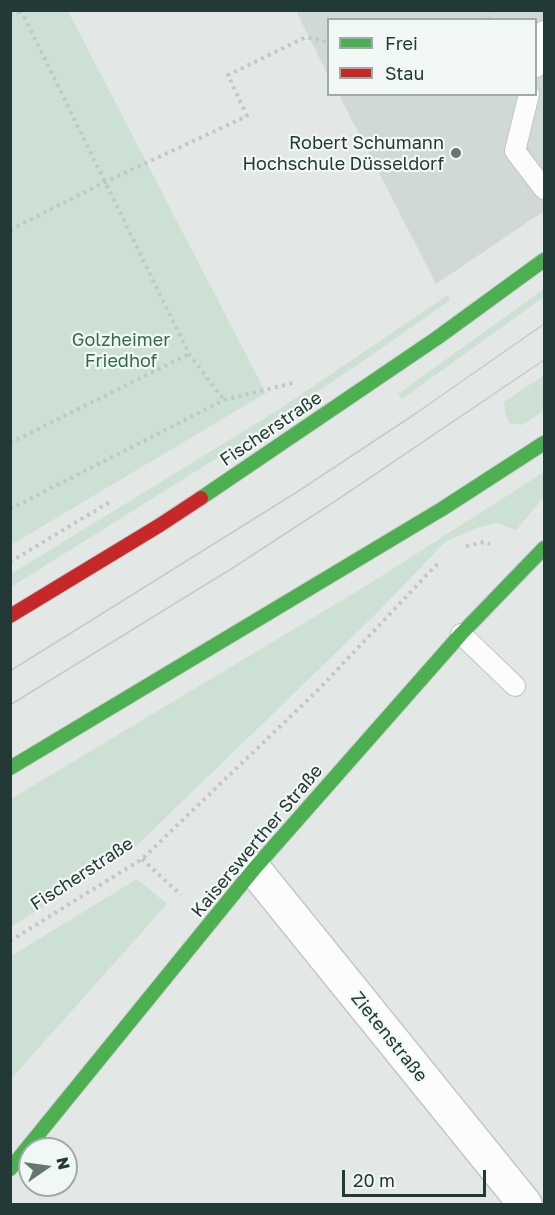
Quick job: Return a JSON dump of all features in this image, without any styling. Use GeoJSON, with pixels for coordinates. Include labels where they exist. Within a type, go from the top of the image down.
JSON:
{"type":"FeatureCollection","features":[{"type":"Feature","properties":{"kind":"main road","name":"Fischerstraße"},"geometry":{"type":"LineString","coordinates":[[10,616],[160,525],[278,447],[437,338],[544,260]]}},
{"type":"Feature","properties":{"kind":"main road"},"geometry":{"type":"LineString","coordinates":[[10,768],[442,509],[544,443]]}},
{"type":"Feature","properties":{"kind":"main road","name":"Kaiserswerther Straße"},"geometry":{"type":"LineString","coordinates":[[10,1169],[254,869],[460,634],[544,548]]}},
{"type":"Feature","properties":{"kind":"street","name":"Zietenstraße"},"geometry":{"type":"LineString","coordinates":[[254,869],[525,1204]]}},
{"type":"Feature","properties":{"kind":"lane"},"geometry":{"type":"LineString","coordinates":[[537,62],[544,31]]}},
{"type":"Feature","properties":{"kind":"lane"},"geometry":{"type":"LineString","coordinates":[[529,96],[515,151],[544,189]]}},
{"type":"Feature","properties":{"kind":"lane"},"geometry":{"type":"LineString","coordinates":[[460,634],[515,686]]}},
{"type":"Feature","properties":{"kind":"path"},"geometry":{"type":"LineString","coordinates":[[10,16],[21,11],[189,354],[224,400]]}},
{"type":"Feature","properties":{"kind":"path"},"geometry":{"type":"LineString","coordinates":[[10,230],[105,182],[247,116],[228,75],[306,38],[327,42]]}},
{"type":"Feature","properties":{"kind":"path"},"geometry":{"type":"LineString","coordinates":[[10,443],[189,354]]}},
{"type":"Feature","properties":{"kind":"path"},"geometry":{"type":"LineString","coordinates":[[10,509],[224,400],[294,383]]}},
{"type":"Feature","properties":{"kind":"path"},"geometry":{"type":"LineString","coordinates":[[456,550],[484,542]]}},
{"type":"Feature","properties":{"kind":"path","name":"Fischerstraße"},"geometry":{"type":"LineString","coordinates":[[10,941],[142,859],[317,691],[447,554]]}},
{"type":"Feature","properties":{"kind":"path"},"geometry":{"type":"LineString","coordinates":[[142,859],[212,921]]}},
{"type":"Feature","properties":{"kind":"shaded area","name":"Robert Schumann Hochschule Düsseldorf"},"geometry":{"type":"Polygon","coordinates":[[[296,11],[544,11],[544,211],[436,284],[340,96],[537,96],[537,18],[327,18],[327,73],[296,11]]]}},
{"type":"Feature","properties":{"kind":"green space","name":"Golzheimer Friedhof"},"geometry":{"type":"Polygon","coordinates":[[[10,11],[68,11],[266,393],[11,545],[10,11]]]}},
{"type":"Feature","properties":{"kind":"green space"},"geometry":{"type":"Polygon","coordinates":[[[544,289],[544,297],[402,399],[398,394],[544,289]]]}},
{"type":"Feature","properties":{"kind":"green space"},"geometry":{"type":"Polygon","coordinates":[[[448,295],[450,300],[241,443],[11,587],[11,574],[278,410],[448,295]]]}},
{"type":"Feature","properties":{"kind":"green space"},"geometry":{"type":"Polygon","coordinates":[[[544,375],[544,410],[523,425],[509,423],[504,402],[544,375]]]}},
{"type":"Feature","properties":{"kind":"green space"},"geometry":{"type":"Polygon","coordinates":[[[544,472],[544,497],[516,530],[497,523],[479,527],[445,542],[377,613],[131,851],[11,927],[11,799],[369,584],[544,472]]]}},
{"type":"Feature","properties":{"kind":"green space"},"geometry":{"type":"Polygon","coordinates":[[[137,879],[167,904],[11,1079],[11,956],[137,879]]]}},
{"type":"Feature","properties":{"kind":"tram line"},"geometry":{"type":"LineString","coordinates":[[10,671],[297,492],[415,414],[544,324]]}},
{"type":"Feature","properties":{"kind":"tram line"},"geometry":{"type":"LineString","coordinates":[[10,705],[231,569],[544,360]]}},
{"type":"Feature","properties":{"kind":"traffic: fast"},"geometry":{"type":"LineString","coordinates":[[201,498],[437,338],[544,260]]}},
{"type":"Feature","properties":{"kind":"traffic: fast"},"geometry":{"type":"LineString","coordinates":[[10,768],[442,509],[544,443]]}},
{"type":"Feature","properties":{"kind":"traffic: fast"},"geometry":{"type":"LineString","coordinates":[[10,1169],[254,869],[461,634],[544,548]]}},
{"type":"Feature","properties":{"kind":"traffic: jam"},"geometry":{"type":"LineString","coordinates":[[10,616],[201,498]]}},
{"type":"Feature","properties":{"kind":"place","name":"Robert Schumann Hochschule Düsseldorf"},"geometry":{"type":"Point","coordinates":[456,153]}}]}
